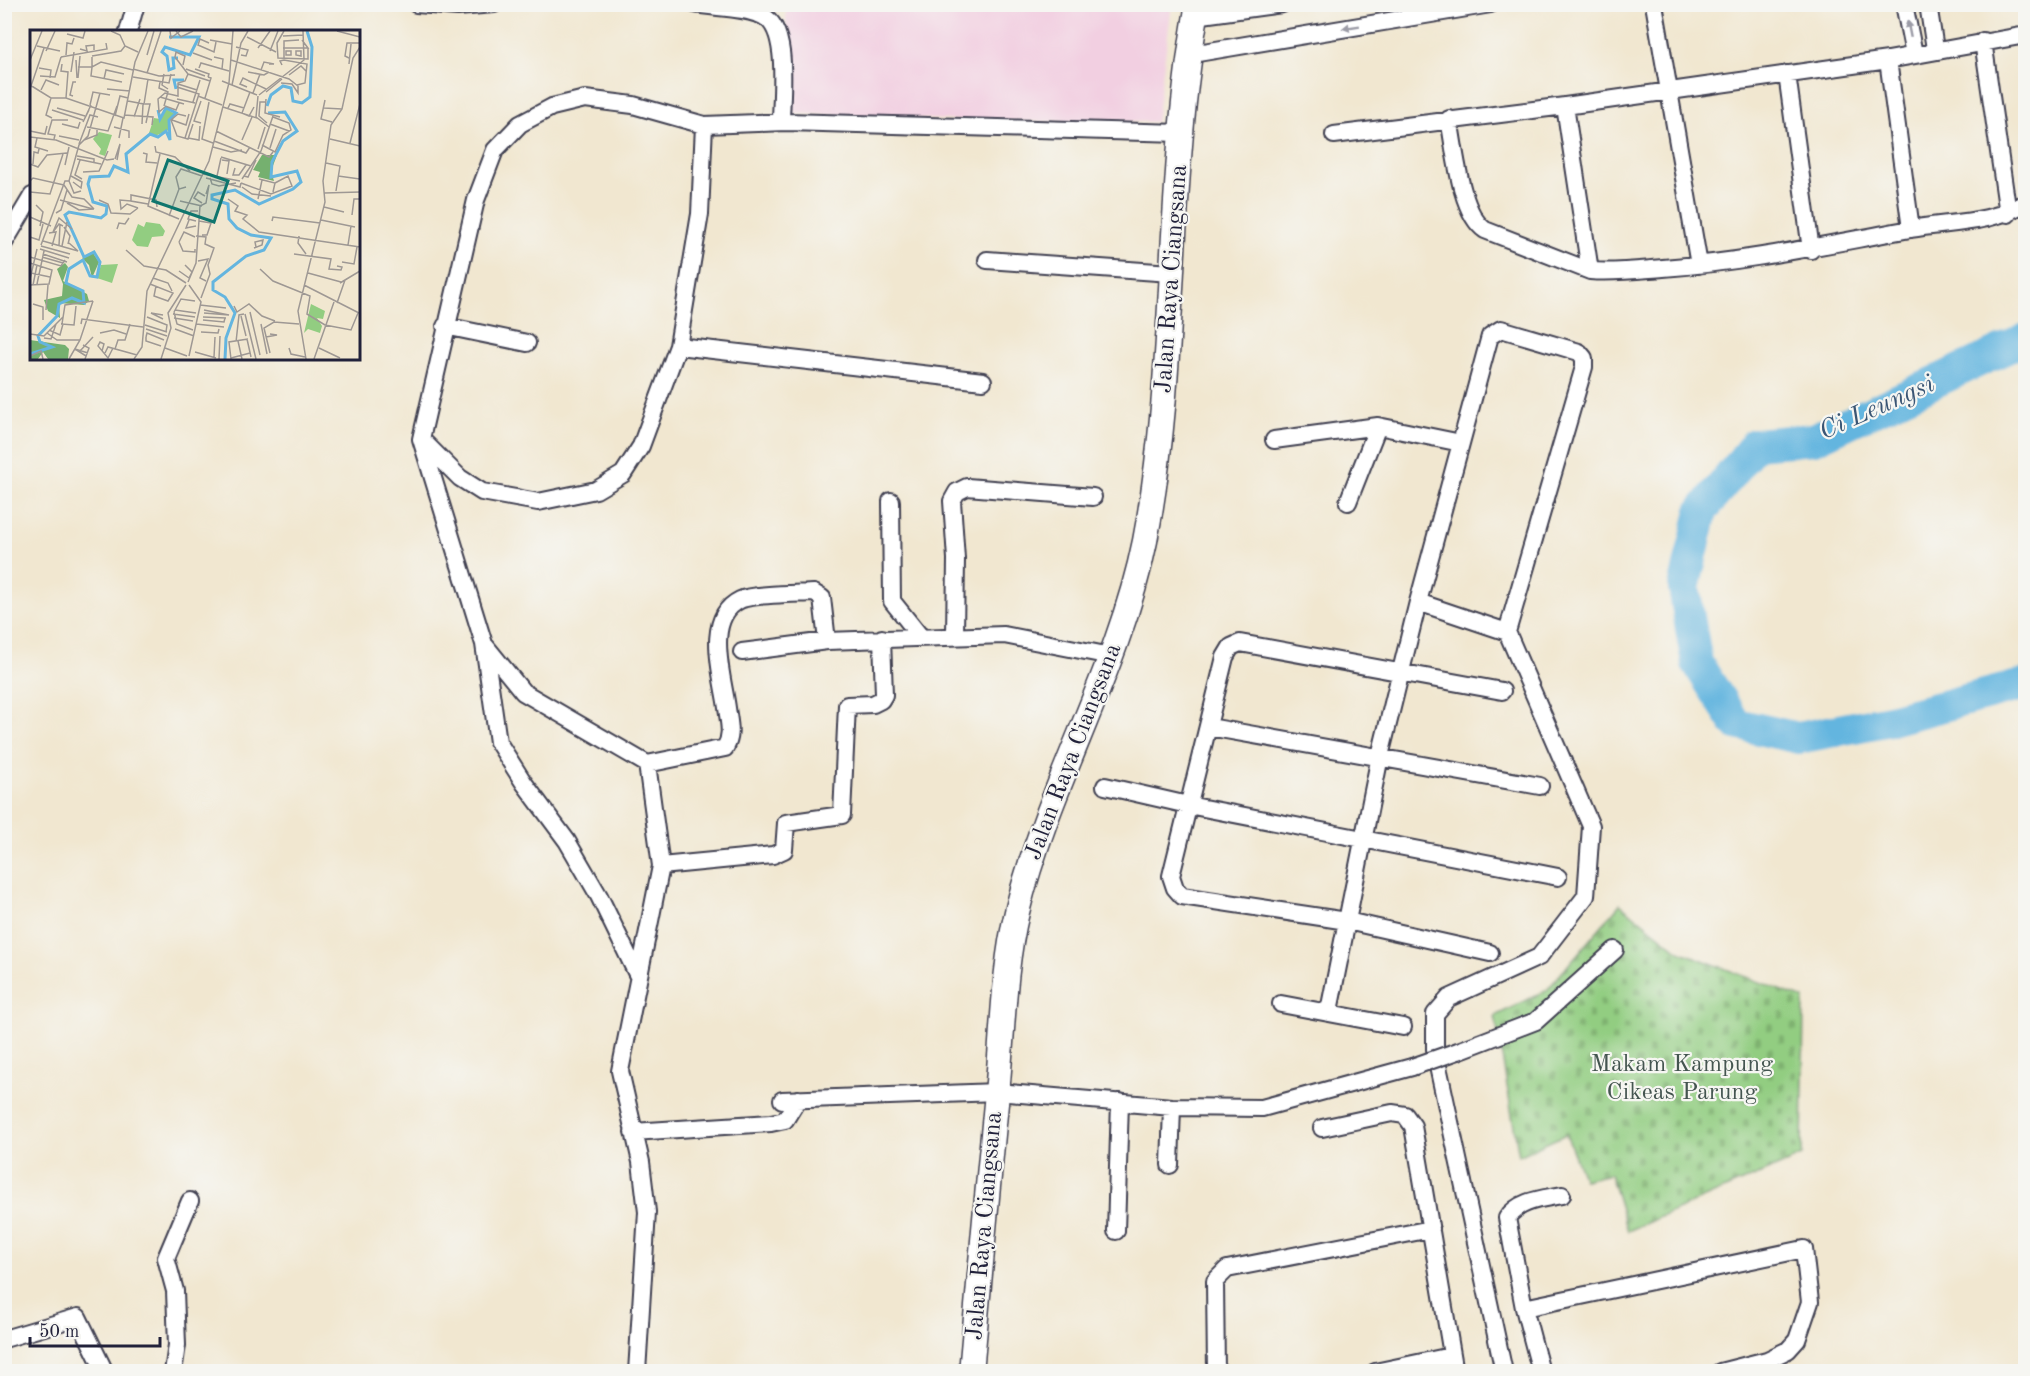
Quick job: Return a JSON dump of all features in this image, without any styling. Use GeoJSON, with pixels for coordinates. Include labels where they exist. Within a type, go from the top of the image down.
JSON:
{"type":"FeatureCollection","features":[{"type":"Feature","properties":{"kind":"main road","name":"Jalan Raya Ciangsana"},"geometry":{"type":"LineString","coordinates":[[971,1371],[1007,974],[1017,913],[1033,860],[1130,600],[1150,509],[1164,398],[1181,133],[1197,10]]}},
{"type":"Feature","properties":{"kind":"street"},"geometry":{"type":"LineString","coordinates":[[129,30],[136,4]]}},
{"type":"Feature","properties":{"kind":"street"},"geometry":{"type":"LineString","coordinates":[[416,4],[458,7],[494,4]]}},
{"type":"Feature","properties":{"kind":"street"},"geometry":{"type":"LineString","coordinates":[[694,4],[761,15],[771,20],[781,42],[781,122]]}},
{"type":"Feature","properties":{"kind":"street"},"geometry":{"type":"LineString","coordinates":[[1197,10],[1282,4]]}},
{"type":"Feature","properties":{"kind":"street"},"geometry":{"type":"LineString","coordinates":[[1192,54],[1491,4]]}},
{"type":"Feature","properties":{"kind":"street"},"geometry":{"type":"LineString","coordinates":[[1654,4],[1700,266]]}},
{"type":"Feature","properties":{"kind":"street"},"geometry":{"type":"LineString","coordinates":[[1904,4],[1914,54]]}},
{"type":"Feature","properties":{"kind":"street"},"geometry":{"type":"LineString","coordinates":[[1928,4],[1935,49]]}},
{"type":"Feature","properties":{"kind":"street"},"geometry":{"type":"LineString","coordinates":[[1334,135],[1565,106],[1888,60],[1935,49],[2025,35]]}},
{"type":"Feature","properties":{"kind":"street"},"geometry":{"type":"LineString","coordinates":[[1983,41],[2008,214]]}},
{"type":"Feature","properties":{"kind":"street"},"geometry":{"type":"LineString","coordinates":[[1888,60],[1911,229]]}},
{"type":"Feature","properties":{"kind":"street"},"geometry":{"type":"LineString","coordinates":[[1787,74],[1811,250]]}},
{"type":"Feature","properties":{"kind":"street"},"geometry":{"type":"LineString","coordinates":[[638,976],[600,896],[567,841],[524,783],[498,742],[484,644],[421,439],[445,326],[476,201],[495,150],[520,124],[552,107],[585,99],[633,105],[704,125],[781,122],[1181,133]]}},
{"type":"Feature","properties":{"kind":"street"},"geometry":{"type":"LineString","coordinates":[[1565,106],[1590,271]]}},
{"type":"Feature","properties":{"kind":"street"},"geometry":{"type":"LineString","coordinates":[[1449,119],[1470,215],[1476,224],[1485,230],[1590,271],[1608,272],[1700,266],[1811,250],[1911,229],[2008,214],[2025,202]]}},
{"type":"Feature","properties":{"kind":"street"},"geometry":{"type":"LineString","coordinates":[[421,439],[459,478],[482,492],[538,502],[596,489],[623,474],[641,446],[678,346],[700,214],[704,125]]}},
{"type":"Feature","properties":{"kind":"street"},"geometry":{"type":"LineString","coordinates":[[4,243],[30,199]]}},
{"type":"Feature","properties":{"kind":"street"},"geometry":{"type":"LineString","coordinates":[[987,261],[1171,273]]}},
{"type":"Feature","properties":{"kind":"street"},"geometry":{"type":"LineString","coordinates":[[445,326],[527,343]]}},
{"type":"Feature","properties":{"kind":"street"},"geometry":{"type":"LineString","coordinates":[[1329,1011],[1399,671],[1490,336],[1502,329],[1579,352],[1584,358],[1584,367],[1507,632],[1592,826],[1586,896],[1539,957],[1449,998],[1435,1014],[1437,1060],[1504,1371]]}},
{"type":"Feature","properties":{"kind":"street"},"geometry":{"type":"LineString","coordinates":[[678,346],[983,381]]}},
{"type":"Feature","properties":{"kind":"street"},"geometry":{"type":"LineString","coordinates":[[1348,502],[1378,426]]}},
{"type":"Feature","properties":{"kind":"street"},"geometry":{"type":"LineString","coordinates":[[1274,440],[1378,426],[1461,443]]}},
{"type":"Feature","properties":{"kind":"street"},"geometry":{"type":"LineString","coordinates":[[955,635],[956,559],[952,501],[957,492],[967,487],[1094,497]]}},
{"type":"Feature","properties":{"kind":"street"},"geometry":{"type":"LineString","coordinates":[[891,501],[892,601],[920,636]]}},
{"type":"Feature","properties":{"kind":"street"},"geometry":{"type":"LineString","coordinates":[[484,644],[523,692],[647,764],[725,748],[730,739],[730,726],[719,637],[727,610],[741,600],[814,593],[822,598],[827,641]]}},
{"type":"Feature","properties":{"kind":"street"},"geometry":{"type":"LineString","coordinates":[[1418,602],[1507,632]]}},
{"type":"Feature","properties":{"kind":"street"},"geometry":{"type":"LineString","coordinates":[[742,652],[827,641],[920,636],[1004,635],[1111,656]]}},
{"type":"Feature","properties":{"kind":"street"},"geometry":{"type":"LineString","coordinates":[[661,866],[772,855],[784,850],[786,824],[842,815],[848,705],[873,704],[881,700],[884,695],[882,638]]}},
{"type":"Feature","properties":{"kind":"street"},"geometry":{"type":"LineString","coordinates":[[1490,954],[1347,921],[1182,896],[1175,888],[1171,876],[1225,657],[1231,647],[1240,643],[1502,691]]}},
{"type":"Feature","properties":{"kind":"street"},"geometry":{"type":"LineString","coordinates":[[1209,727],[1540,786]]}},
{"type":"Feature","properties":{"kind":"street"},"geometry":{"type":"LineString","coordinates":[[637,1371],[647,1244],[647,1212],[641,1162],[620,1071],[661,866],[647,764]]}},
{"type":"Feature","properties":{"kind":"street"},"geometry":{"type":"LineString","coordinates":[[1105,786],[1188,805],[1558,878]]}},
{"type":"Feature","properties":{"kind":"street"},"geometry":{"type":"LineString","coordinates":[[633,1132],[771,1123],[785,1120],[790,1100],[997,1092],[1172,1107],[1262,1108],[1412,1067],[1536,1021],[1615,950]]}},
{"type":"Feature","properties":{"kind":"street"},"geometry":{"type":"LineString","coordinates":[[1281,1004],[1329,1011],[1402,1027]]}},
{"type":"Feature","properties":{"kind":"street"},"geometry":{"type":"LineString","coordinates":[[1116,1231],[1120,1102]]}},
{"type":"Feature","properties":{"kind":"street"},"geometry":{"type":"LineString","coordinates":[[1170,1165],[1172,1107]]}},
{"type":"Feature","properties":{"kind":"street"},"geometry":{"type":"LineString","coordinates":[[1322,1128],[1392,1113],[1405,1115],[1413,1126],[1453,1364],[1375,1371]]}},
{"type":"Feature","properties":{"kind":"street"},"geometry":{"type":"LineString","coordinates":[[1541,1371],[1524,1308],[1507,1218],[1513,1208],[1524,1203],[1562,1195]]}},
{"type":"Feature","properties":{"kind":"street"},"geometry":{"type":"LineString","coordinates":[[174,1371],[177,1345],[175,1291],[166,1258],[190,1202]]}},
{"type":"Feature","properties":{"kind":"street"},"geometry":{"type":"LineString","coordinates":[[1216,1371],[1215,1281],[1227,1269],[1431,1229]]}},
{"type":"Feature","properties":{"kind":"street"},"geometry":{"type":"LineString","coordinates":[[1524,1308],[1804,1249],[1810,1302],[1797,1340],[1769,1366],[1720,1371]]}},
{"type":"Feature","properties":{"kind":"street"},"geometry":{"type":"LineString","coordinates":[[4,1339],[78,1317],[105,1371]]}},
{"type":"Feature","properties":{"kind":"shaded area"},"geometry":{"type":"Polygon","coordinates":[[[786,5],[1172,5],[1156,122],[969,121],[786,113],[786,5]]]}},
{"type":"Feature","properties":{"kind":"green space","name":"Makam Kampung Cikeas Parung"},"geometry":{"type":"Polygon","coordinates":[[[1620,904],[1679,951],[1804,999],[1802,1156],[1628,1231],[1610,1174],[1584,1180],[1566,1134],[1519,1156],[1495,1016],[1547,990],[1620,904]]]}},
{"type":"Feature","properties":{"kind":"waterway","name":"Ci Leungsi"},"geometry":{"type":"LineString","coordinates":[[2026,339],[1814,439],[1755,444],[1702,511],[1684,588],[1697,663],[1736,724],[1798,738],[1890,720],[2026,684]]}}]}
